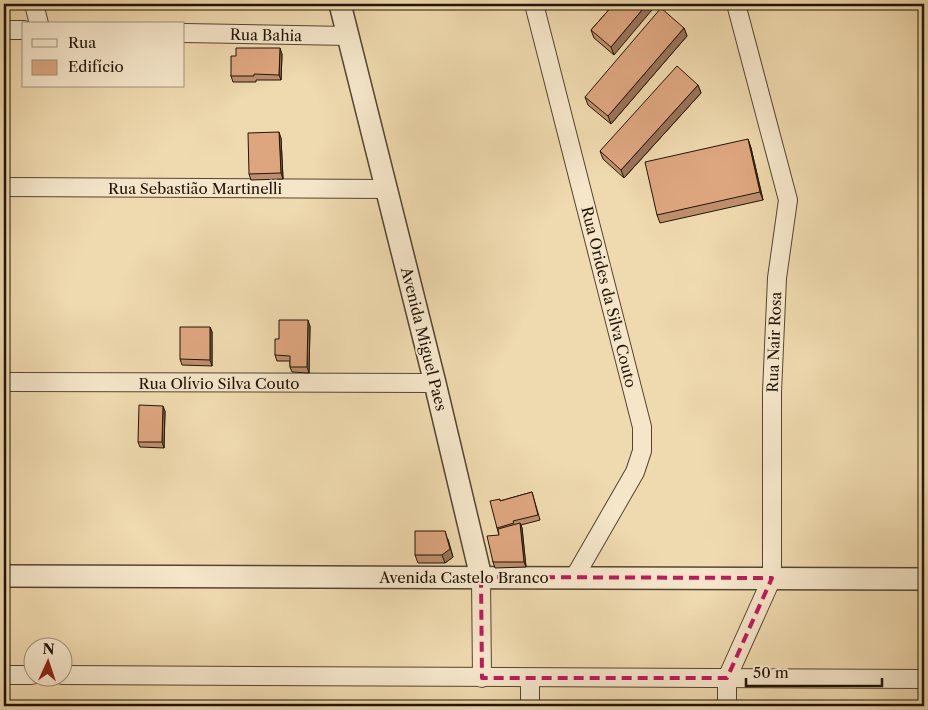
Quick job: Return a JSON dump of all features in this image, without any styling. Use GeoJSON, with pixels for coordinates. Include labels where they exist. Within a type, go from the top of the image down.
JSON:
{"type":"FeatureCollection","features":[{"type":"Feature","properties":{"kind":"street"},"geometry":{"type":"LineString","coordinates":[[34,4],[38,22]]}},
{"type":"Feature","properties":{"kind":"street","name":"Avenida Miguel Paes"},"geometry":{"type":"LineString","coordinates":[[340,4],[435,383],[481,578],[482,678]]}},
{"type":"Feature","properties":{"kind":"street","name":"Rua Orides da Silva Couto"},"geometry":{"type":"LineString","coordinates":[[534,4],[642,427],[642,451],[635,472],[574,578]]}},
{"type":"Feature","properties":{"kind":"street","name":"Rua Nair Rosa"},"geometry":{"type":"LineString","coordinates":[[727,678],[772,578],[772,392],[777,278],[788,200],[736,4]]}},
{"type":"Feature","properties":{"kind":"street"},"geometry":{"type":"LineString","coordinates":[[4,30],[22,30]]}},
{"type":"Feature","properties":{"kind":"street","name":"Rua Bahia"},"geometry":{"type":"LineString","coordinates":[[185,33],[348,36]]}},
{"type":"Feature","properties":{"kind":"street","name":"Rua Sebastião Martinelli"},"geometry":{"type":"LineString","coordinates":[[4,187],[387,189]]}},
{"type":"Feature","properties":{"kind":"street","name":"Rua Olívio Silva Couto"},"geometry":{"type":"LineString","coordinates":[[4,382],[435,383]]}},
{"type":"Feature","properties":{"kind":"street","name":"Avenida Castelo Branco"},"geometry":{"type":"LineString","coordinates":[[4,576],[924,579]]}},
{"type":"Feature","properties":{"kind":"street"},"geometry":{"type":"LineString","coordinates":[[4,675],[22,675]]}},
{"type":"Feature","properties":{"kind":"street"},"geometry":{"type":"LineString","coordinates":[[72,675],[924,679]]}},
{"type":"Feature","properties":{"kind":"street"},"geometry":{"type":"LineString","coordinates":[[530,678],[530,706]]}},
{"type":"Feature","properties":{"kind":"street"},"geometry":{"type":"LineString","coordinates":[[727,678],[727,706]]}},
{"type":"Feature","properties":{"kind":"highlighted area"},"geometry":{"type":"Polygon","coordinates":[[[481,577],[772,578],[727,678],[482,678],[481,577]]]}},
{"type":"Feature","properties":{"kind":"building"},"geometry":{"type":"Polygon","coordinates":[[[614,4],[647,4],[611,47],[591,30],[614,4]]]}},
{"type":"Feature","properties":{"kind":"building"},"geometry":{"type":"Polygon","coordinates":[[[661,8],[684,28],[608,116],[585,97],[661,8]]]}},
{"type":"Feature","properties":{"kind":"building"},"geometry":{"type":"Polygon","coordinates":[[[236,48],[280,48],[279,75],[254,74],[254,76],[231,76],[231,56],[236,56],[236,48]]]}},
{"type":"Feature","properties":{"kind":"building"},"geometry":{"type":"Polygon","coordinates":[[[677,66],[698,85],[621,170],[600,151],[677,66]]]}},
{"type":"Feature","properties":{"kind":"building"},"geometry":{"type":"Polygon","coordinates":[[[279,132],[281,173],[249,174],[248,133],[279,132]]]}},
{"type":"Feature","properties":{"kind":"building"},"geometry":{"type":"Polygon","coordinates":[[[748,139],[760,192],[657,215],[645,162],[748,139]]]}},
{"type":"Feature","properties":{"kind":"building"},"geometry":{"type":"Polygon","coordinates":[[[279,320],[308,320],[307,367],[290,367],[290,356],[275,355],[275,339],[279,339],[279,320]]]}},
{"type":"Feature","properties":{"kind":"building"},"geometry":{"type":"Polygon","coordinates":[[[180,327],[210,327],[210,360],[180,359],[180,327]]]}},
{"type":"Feature","properties":{"kind":"building"},"geometry":{"type":"Polygon","coordinates":[[[139,405],[163,406],[162,442],[138,442],[139,405]]]}},
{"type":"Feature","properties":{"kind":"building"},"geometry":{"type":"Polygon","coordinates":[[[532,492],[538,515],[513,521],[514,523],[497,528],[490,501],[500,499],[500,501],[532,492]]]}},
{"type":"Feature","properties":{"kind":"building"},"geometry":{"type":"Polygon","coordinates":[[[520,523],[524,562],[493,562],[487,536],[499,535],[498,529],[520,523]]]}},
{"type":"Feature","properties":{"kind":"building"},"geometry":{"type":"Polygon","coordinates":[[[415,531],[445,531],[450,549],[442,555],[415,555],[415,531]]]}}]}
